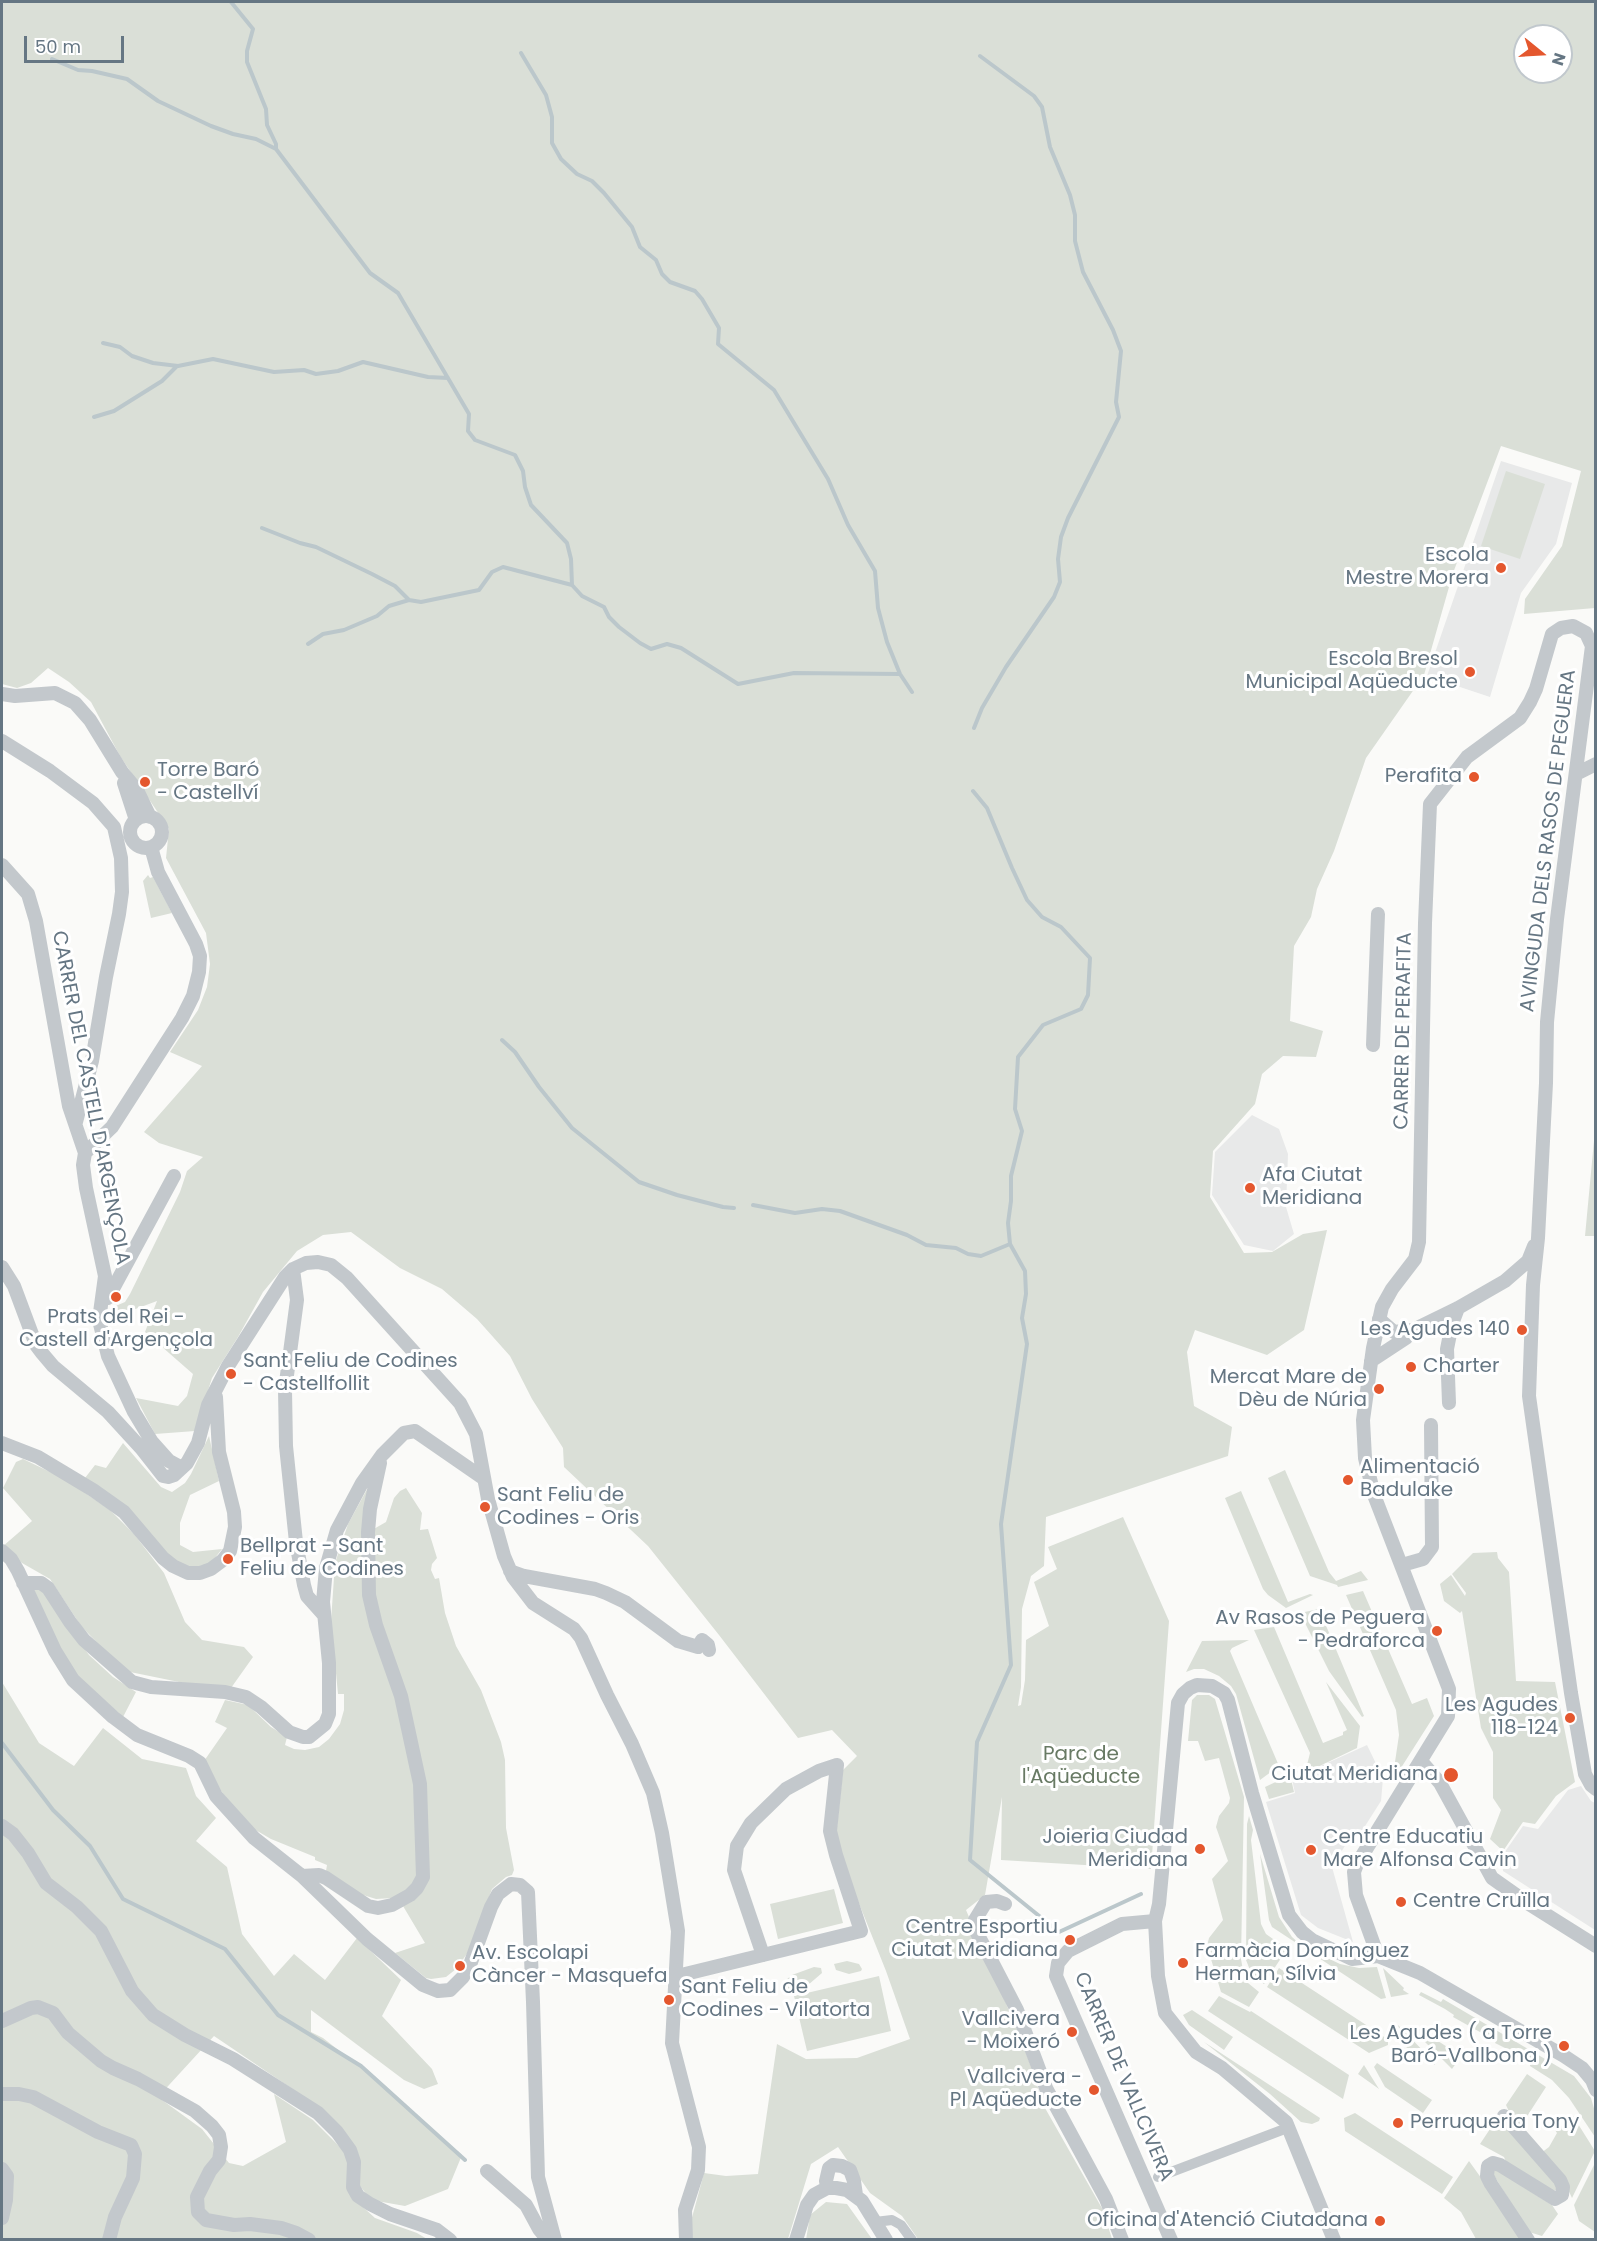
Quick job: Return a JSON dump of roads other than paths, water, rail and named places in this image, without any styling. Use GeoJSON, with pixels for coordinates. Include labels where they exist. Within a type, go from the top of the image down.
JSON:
{"type":"FeatureCollection","features":[{"type":"Feature","properties":{"kind":"street","name":"AVINGUDA DELS RASOS DE PEGUERA"},"geometry":{"type":"LineString","coordinates":[[1478,750],[1520,718],[1530,702],[1552,634],[1561,628],[1578,627],[1586,633],[1592,646],[1557,919],[1547,1022],[1529,1396],[1571,1693],[1585,1774],[1596,1789]]}},
{"type":"Feature","properties":{"kind":"street"},"geometry":{"type":"LineString","coordinates":[[2,694],[15,696],[55,693],[69,699],[80,708],[102,737],[122,772],[139,822],[133,842],[141,847],[151,847],[159,841],[161,831],[158,822],[139,822],[114,827]]}},
{"type":"Feature","properties":{"kind":"street"},"geometry":{"type":"LineString","coordinates":[[2,741],[55,774],[93,803],[114,827],[122,868],[122,892],[105,977],[94,1051],[76,1122]]}},
{"type":"Feature","properties":{"kind":"street","name":"CARRER DE PERAFITA"},"geometry":{"type":"LineString","coordinates":[[1379,1319],[1386,1298],[1415,1259],[1419,1242],[1425,923],[1430,804],[1467,757],[1478,750]]}},
{"type":"Feature","properties":{"kind":"street"},"geometry":{"type":"LineString","coordinates":[[1576,774],[1596,765]]}},
{"type":"Feature","properties":{"kind":"street"},"geometry":{"type":"LineString","coordinates":[[85,1153],[112,1127],[182,1018],[193,996],[199,972],[200,956],[196,944],[158,872],[151,847]]}},
{"type":"Feature","properties":{"kind":"street","name":"CARRER DEL CASTELL D'ARGENÇOLA"},"geometry":{"type":"LineString","coordinates":[[2,865],[28,894],[33,910],[69,1106],[85,1153],[83,1164],[86,1188],[105,1276],[99,1320],[108,1356],[134,1412],[152,1442],[169,1461],[182,1468]]}},
{"type":"Feature","properties":{"kind":"street","name":"CARRER DE PERAFITA"},"geometry":{"type":"LineString","coordinates":[[1373,1045],[1378,914]]}},
{"type":"Feature","properties":{"kind":"street"},"geometry":{"type":"LineString","coordinates":[[99,1320],[115,1281],[174,1176]]}},
{"type":"Feature","properties":{"kind":"street","name":"AVINGUDA DELS RASOS DE PEGUERA"},"geometry":{"type":"LineString","coordinates":[[1371,1361],[1406,1338],[1413,1330],[1505,1281],[1527,1261],[1538,1238]]}},
{"type":"Feature","properties":{"kind":"street"},"geometry":{"type":"LineString","coordinates":[[2,1267],[14,1286],[36,1345],[53,1366],[108,1412],[163,1476],[174,1475],[182,1468],[198,1443],[208,1405],[219,1381],[276,1290],[293,1269],[306,1263],[318,1262],[331,1265],[369,1299],[460,1403],[476,1434],[483,1478],[510,1571],[533,1603],[574,1629],[581,1638],[644,1768],[658,1812],[676,1913],[678,1950],[672,2043],[700,2156],[685,2210],[686,2240]]}},
{"type":"Feature","properties":{"kind":"street"},"geometry":{"type":"LineString","coordinates":[[293,1269],[297,1300],[285,1390],[286,1446],[296,1542],[304,1585],[307,1596],[324,1615]]}},
{"type":"Feature","properties":{"kind":"street"},"geometry":{"type":"LineString","coordinates":[[1505,1281],[1524,1280],[1533,1285]]}},
{"type":"Feature","properties":{"kind":"street"},"geometry":{"type":"LineString","coordinates":[[1449,1403],[1447,1349],[1458,1308]]}},
{"type":"Feature","properties":{"kind":"street"},"geometry":{"type":"LineString","coordinates":[[1379,1319],[1394,1332],[1413,1330]]}},
{"type":"Feature","properties":{"kind":"street"},"geometry":{"type":"LineString","coordinates":[[1378,1956],[1356,1895],[1354,1872],[1448,1716],[1449,1689],[1374,1495],[1365,1458],[1363,1420],[1379,1319]]}},
{"type":"Feature","properties":{"kind":"street"},"geometry":{"type":"LineString","coordinates":[[2,1443],[38,1457],[93,1490],[124,1512],[152,1546],[173,1566],[188,1573],[200,1573],[211,1569],[230,1551],[235,1527],[234,1512],[219,1452],[215,1413],[219,1381]]}},
{"type":"Feature","properties":{"kind":"street"},"geometry":{"type":"LineString","coordinates":[[1402,1565],[1418,1562],[1432,1547],[1431,1425]]}},
{"type":"Feature","properties":{"kind":"street"},"geometry":{"type":"LineString","coordinates":[[23,1583],[41,1583],[48,1588],[84,1640],[132,1682],[151,1687],[225,1692],[246,1696],[290,1732],[303,1737],[318,1732],[325,1724],[329,1714],[330,1662],[324,1615],[326,1568],[337,1530],[361,1485],[382,1455],[404,1433],[415,1431],[483,1478]]}},
{"type":"Feature","properties":{"kind":"street"},"geometry":{"type":"LineString","coordinates":[[302,1876],[319,1875],[368,1906],[378,1908],[392,1905],[411,1895],[423,1877],[420,1784],[401,1696],[376,1625],[369,1595],[370,1509],[382,1455]]}},
{"type":"Feature","properties":{"kind":"street"},"geometry":{"type":"LineString","coordinates":[[2,1551],[11,1559],[55,1651],[74,1680],[130,1731],[200,1763],[216,1796],[242,1825],[273,1855],[302,1876],[367,1939],[423,1984],[433,1990],[444,1992],[450,1990],[463,1977],[471,1962],[498,1894],[511,1884],[520,1885],[528,1892],[538,2177],[555,2240]]}},
{"type":"Feature","properties":{"kind":"street"},"geometry":{"type":"LineString","coordinates":[[510,1571],[606,1593],[625,1602],[678,1641],[698,1647],[702,1640],[708,1645],[709,1650]]}},
{"type":"Feature","properties":{"kind":"street"},"geometry":{"type":"LineString","coordinates":[[1334,2240],[1286,2122],[1222,2068],[1196,2052],[1166,2013],[1158,1976],[1155,1921],[1178,1703],[1190,1688],[1212,1686],[1224,1693],[1228,1700],[1252,1793],[1292,1920],[1302,1932],[1312,1940],[1352,1959],[1378,1956],[1420,1973],[1564,2056],[1582,2068],[1592,2080],[1596,2090]]}},
{"type":"Feature","properties":{"kind":"street"},"geometry":{"type":"LineString","coordinates":[[1421,1761],[1440,1783],[1492,1878],[1596,1946]]}},
{"type":"Feature","properties":{"kind":"street"},"geometry":{"type":"LineString","coordinates":[[677,1976],[763,1955],[861,1931],[836,1855],[831,1832],[837,1765],[819,1771],[786,1789],[751,1823],[738,1846],[734,1870],[763,1955]]}},
{"type":"Feature","properties":{"kind":"street"},"geometry":{"type":"LineString","coordinates":[[2,1826],[14,1834],[46,1883],[77,1907],[101,1931],[132,1991],[153,2015],[185,2036],[233,2060],[318,2113],[337,2132],[350,2150],[354,2162],[353,2187],[358,2196],[390,2214],[437,2230],[450,2240]]}},
{"type":"Feature","properties":{"kind":"street"},"geometry":{"type":"LineString","coordinates":[[1005,1904],[997,1901],[986,1902],[975,1920],[977,1933],[1017,2010],[1046,2088],[1106,2199],[1122,2240]]}},
{"type":"Feature","properties":{"kind":"street","name":"CARRER DE VALLCIVERA"},"geometry":{"type":"LineString","coordinates":[[1155,1921],[1122,1924],[1068,1952],[1058,1963],[1056,1976],[1171,2240]]}},
{"type":"Feature","properties":{"kind":"street"},"geometry":{"type":"LineString","coordinates":[[2,2021],[31,2008],[38,2007],[53,2013],[68,2033],[101,2061],[195,2111],[212,2126],[219,2135],[222,2147],[219,2160],[210,2170],[197,2197],[198,2212],[206,2220],[234,2225],[250,2224],[281,2228],[309,2240]]}},
{"type":"Feature","properties":{"kind":"street"},"geometry":{"type":"LineString","coordinates":[[2,2094],[33,2097],[98,2132],[131,2145],[135,2154],[133,2178],[115,2217],[109,2240]]}},
{"type":"Feature","properties":{"kind":"street"},"geometry":{"type":"LineString","coordinates":[[1503,2116],[1560,2180],[1563,2187],[1562,2195],[1555,2199],[1500,2165],[1493,2163],[1488,2166],[1487,2176],[1491,2184],[1528,2240]]}},
{"type":"Feature","properties":{"kind":"street"},"geometry":{"type":"LineString","coordinates":[[1158,2177],[1282,2130]]}},
{"type":"Feature","properties":{"kind":"street"},"geometry":{"type":"LineString","coordinates":[[826,2188],[829,2168],[833,2165],[842,2166],[850,2170],[855,2181],[856,2195]]}},
{"type":"Feature","properties":{"kind":"street"},"geometry":{"type":"LineString","coordinates":[[2,2169],[7,2176],[6,2200],[2,2218]]}},
{"type":"Feature","properties":{"kind":"street"},"geometry":{"type":"LineString","coordinates":[[487,2171],[526,2205],[548,2240]]}},
{"type":"Feature","properties":{"kind":"street"},"geometry":{"type":"LineString","coordinates":[[796,2240],[807,2205],[814,2195],[826,2188],[847,2190],[856,2195],[886,2240]]}},
{"type":"Feature","properties":{"kind":"street"},"geometry":{"type":"LineString","coordinates":[[875,2222],[892,2220],[901,2225],[912,2240]]}},
{"type":"Feature","properties":{"kind":"waterway"},"geometry":{"type":"LineString","coordinates":[[231,2],[253,29],[247,51],[247,62],[266,109],[267,125],[276,148]]}},
{"type":"Feature","properties":{"kind":"waterway"},"geometry":{"type":"LineString","coordinates":[[521,53],[546,95],[552,117],[552,143],[561,159],[577,174],[592,181],[604,193],[632,227],[640,247],[656,260],[662,274],[670,282],[695,291],[702,299],[719,328],[718,344],[774,390],[828,479],[848,525],[875,571],[878,608],[887,642],[900,674],[912,692]]}},
{"type":"Feature","properties":{"kind":"waterway"},"geometry":{"type":"LineString","coordinates":[[974,728],[982,708],[1006,667],[1054,597],[1060,582],[1058,559],[1061,537],[1068,518],[1119,417],[1116,402],[1121,351],[1113,330],[1083,272],[1075,241],[1075,215],[1070,195],[1050,147],[1042,107],[1034,96],[980,56]]}},
{"type":"Feature","properties":{"kind":"waterway"},"geometry":{"type":"LineString","coordinates":[[52,59],[78,70],[127,79],[158,101],[211,126],[256,139],[276,149],[370,273],[398,293],[469,414],[468,431],[475,440],[515,455],[523,471],[531,505],[567,543],[571,559],[572,585],[582,596],[604,607],[609,617],[640,643],[651,649],[667,644],[681,648],[738,684],[794,673],[900,674]]}},
{"type":"Feature","properties":{"kind":"waterway"},"geometry":{"type":"LineString","coordinates":[[103,343],[120,347],[132,356],[153,363],[178,366],[213,359],[274,372],[304,370],[316,374],[338,371],[363,362],[428,377],[448,378]]}},
{"type":"Feature","properties":{"kind":"waterway"},"geometry":{"type":"LineString","coordinates":[[94,417],[114,411],[162,381],[177,366]]}},
{"type":"Feature","properties":{"kind":"waterway"},"geometry":{"type":"LineString","coordinates":[[262,528],[316,547],[372,574],[395,586],[409,600]]}},
{"type":"Feature","properties":{"kind":"waterway"},"geometry":{"type":"LineString","coordinates":[[308,644],[323,634],[344,630],[377,616],[389,606],[409,600],[421,602],[479,590],[492,572],[503,567],[572,585]]}},
{"type":"Feature","properties":{"kind":"waterway"},"geometry":{"type":"LineString","coordinates":[[973,791],[987,808],[1027,900],[1042,917],[1061,927],[1090,958],[1088,995],[1081,1009],[1043,1025],[1018,1057],[1015,1109],[1022,1131],[1011,1176],[1008,1223],[1010,1244],[1025,1271],[1026,1294],[1022,1318],[1027,1344],[1001,1524],[1011,1665],[977,1742],[970,1860],[1059,1932],[1141,1894]]}},
{"type":"Feature","properties":{"kind":"waterway"},"geometry":{"type":"LineString","coordinates":[[502,1040],[515,1052],[539,1087],[572,1128],[639,1182],[677,1195],[734,1208]]}},
{"type":"Feature","properties":{"kind":"waterway"},"geometry":{"type":"LineString","coordinates":[[753,1205],[795,1213],[822,1209],[840,1211],[907,1235],[926,1245],[956,1248],[968,1254],[981,1256],[1010,1244]]}},
{"type":"Feature","properties":{"kind":"waterway"},"geometry":{"type":"LineString","coordinates":[[2,1743],[53,1810],[90,1846],[123,1899],[225,1949],[278,2015],[361,2066],[465,2160]]}},
{"type":"Feature","properties":{"kind":"place","name":"Escola Mestre Morera"},"geometry":{"type":"Point","coordinates":[1501,568]}},
{"type":"Feature","properties":{"kind":"place","name":"Escola Bresol Municipal Aqüeducte"},"geometry":{"type":"Point","coordinates":[1470,672]}},
{"type":"Feature","properties":{"kind":"place","name":"Perafita"},"geometry":{"type":"Point","coordinates":[1474,777]}},
{"type":"Feature","properties":{"kind":"place","name":"Torre Baró - Castellví"},"geometry":{"type":"Point","coordinates":[145,782]}},
{"type":"Feature","properties":{"kind":"place","name":"Afa Ciutat Meridiana"},"geometry":{"type":"Point","coordinates":[1250,1188]}},
{"type":"Feature","properties":{"kind":"place","name":"Prats del Rei - Castell d'Argençola"},"geometry":{"type":"Point","coordinates":[116,1297]}},
{"type":"Feature","properties":{"kind":"place","name":"Les Agudes 140"},"geometry":{"type":"Point","coordinates":[1522,1330]}},
{"type":"Feature","properties":{"kind":"place","name":"Charter"},"geometry":{"type":"Point","coordinates":[1411,1367]}},
{"type":"Feature","properties":{"kind":"place","name":"Sant Feliu de Codines - Castellfollit"},"geometry":{"type":"Point","coordinates":[231,1374]}},
{"type":"Feature","properties":{"kind":"place","name":"Mercat Mare de Dèu de Núria"},"geometry":{"type":"Point","coordinates":[1379,1389]}},
{"type":"Feature","properties":{"kind":"place","name":"Alimentació Badulake"},"geometry":{"type":"Point","coordinates":[1348,1480]}},
{"type":"Feature","properties":{"kind":"place","name":"Sant Feliu de Codines - Oris"},"geometry":{"type":"Point","coordinates":[485,1507]}},
{"type":"Feature","properties":{"kind":"place","name":"Bellprat - Sant Feliu de Codines"},"geometry":{"type":"Point","coordinates":[228,1559]}},
{"type":"Feature","properties":{"kind":"place","name":"Av Rasos de Peguera - Pedraforca"},"geometry":{"type":"Point","coordinates":[1437,1631]}},
{"type":"Feature","properties":{"kind":"place","name":"Les Agudes 118-124"},"geometry":{"type":"Point","coordinates":[1570,1718]}},
{"type":"Feature","properties":{"kind":"place","name":"Ciutat Meridiana"},"geometry":{"type":"Point","coordinates":[1451,1775]}},
{"type":"Feature","properties":{"kind":"place","name":"Joieria Ciudad Meridiana"},"geometry":{"type":"Point","coordinates":[1200,1849]}},
{"type":"Feature","properties":{"kind":"place","name":"Centre Educatiu Mare Alfonsa Cavin"},"geometry":{"type":"Point","coordinates":[1311,1850]}},
{"type":"Feature","properties":{"kind":"place","name":"Centre Cruïlla"},"geometry":{"type":"Point","coordinates":[1401,1902]}},
{"type":"Feature","properties":{"kind":"place","name":"Centre Esportiu Ciutat Meridiana"},"geometry":{"type":"Point","coordinates":[1070,1940]}},
{"type":"Feature","properties":{"kind":"place","name":"Farmàcia Domínguez Herman, Sílvia"},"geometry":{"type":"Point","coordinates":[1183,1963]}},
{"type":"Feature","properties":{"kind":"place","name":"Av. Escolapi Càncer - Masquefa"},"geometry":{"type":"Point","coordinates":[460,1966]}},
{"type":"Feature","properties":{"kind":"place","name":"Sant Feliu de Codines - Vilatorta"},"geometry":{"type":"Point","coordinates":[669,2000]}},
{"type":"Feature","properties":{"kind":"place","name":"Vallcivera - Moixeró"},"geometry":{"type":"Point","coordinates":[1072,2032]}},
{"type":"Feature","properties":{"kind":"place","name":"Les Agudes ( a Torre Baró-Vallbona )"},"geometry":{"type":"Point","coordinates":[1564,2046]}},
{"type":"Feature","properties":{"kind":"place","name":"Vallcivera - Pl Aqüeducte"},"geometry":{"type":"Point","coordinates":[1094,2090]}},
{"type":"Feature","properties":{"kind":"place","name":"Perruqueria Tony"},"geometry":{"type":"Point","coordinates":[1398,2123]}},
{"type":"Feature","properties":{"kind":"place","name":"Oficina d'Atenció Ciutadana"},"geometry":{"type":"Point","coordinates":[1380,2221]}},
{"type":"Feature","properties":{"kind":"park label","name":"Parc de l'Aqüeducte"},"geometry":{"type":"Point","coordinates":[1081,1766]}}]}
